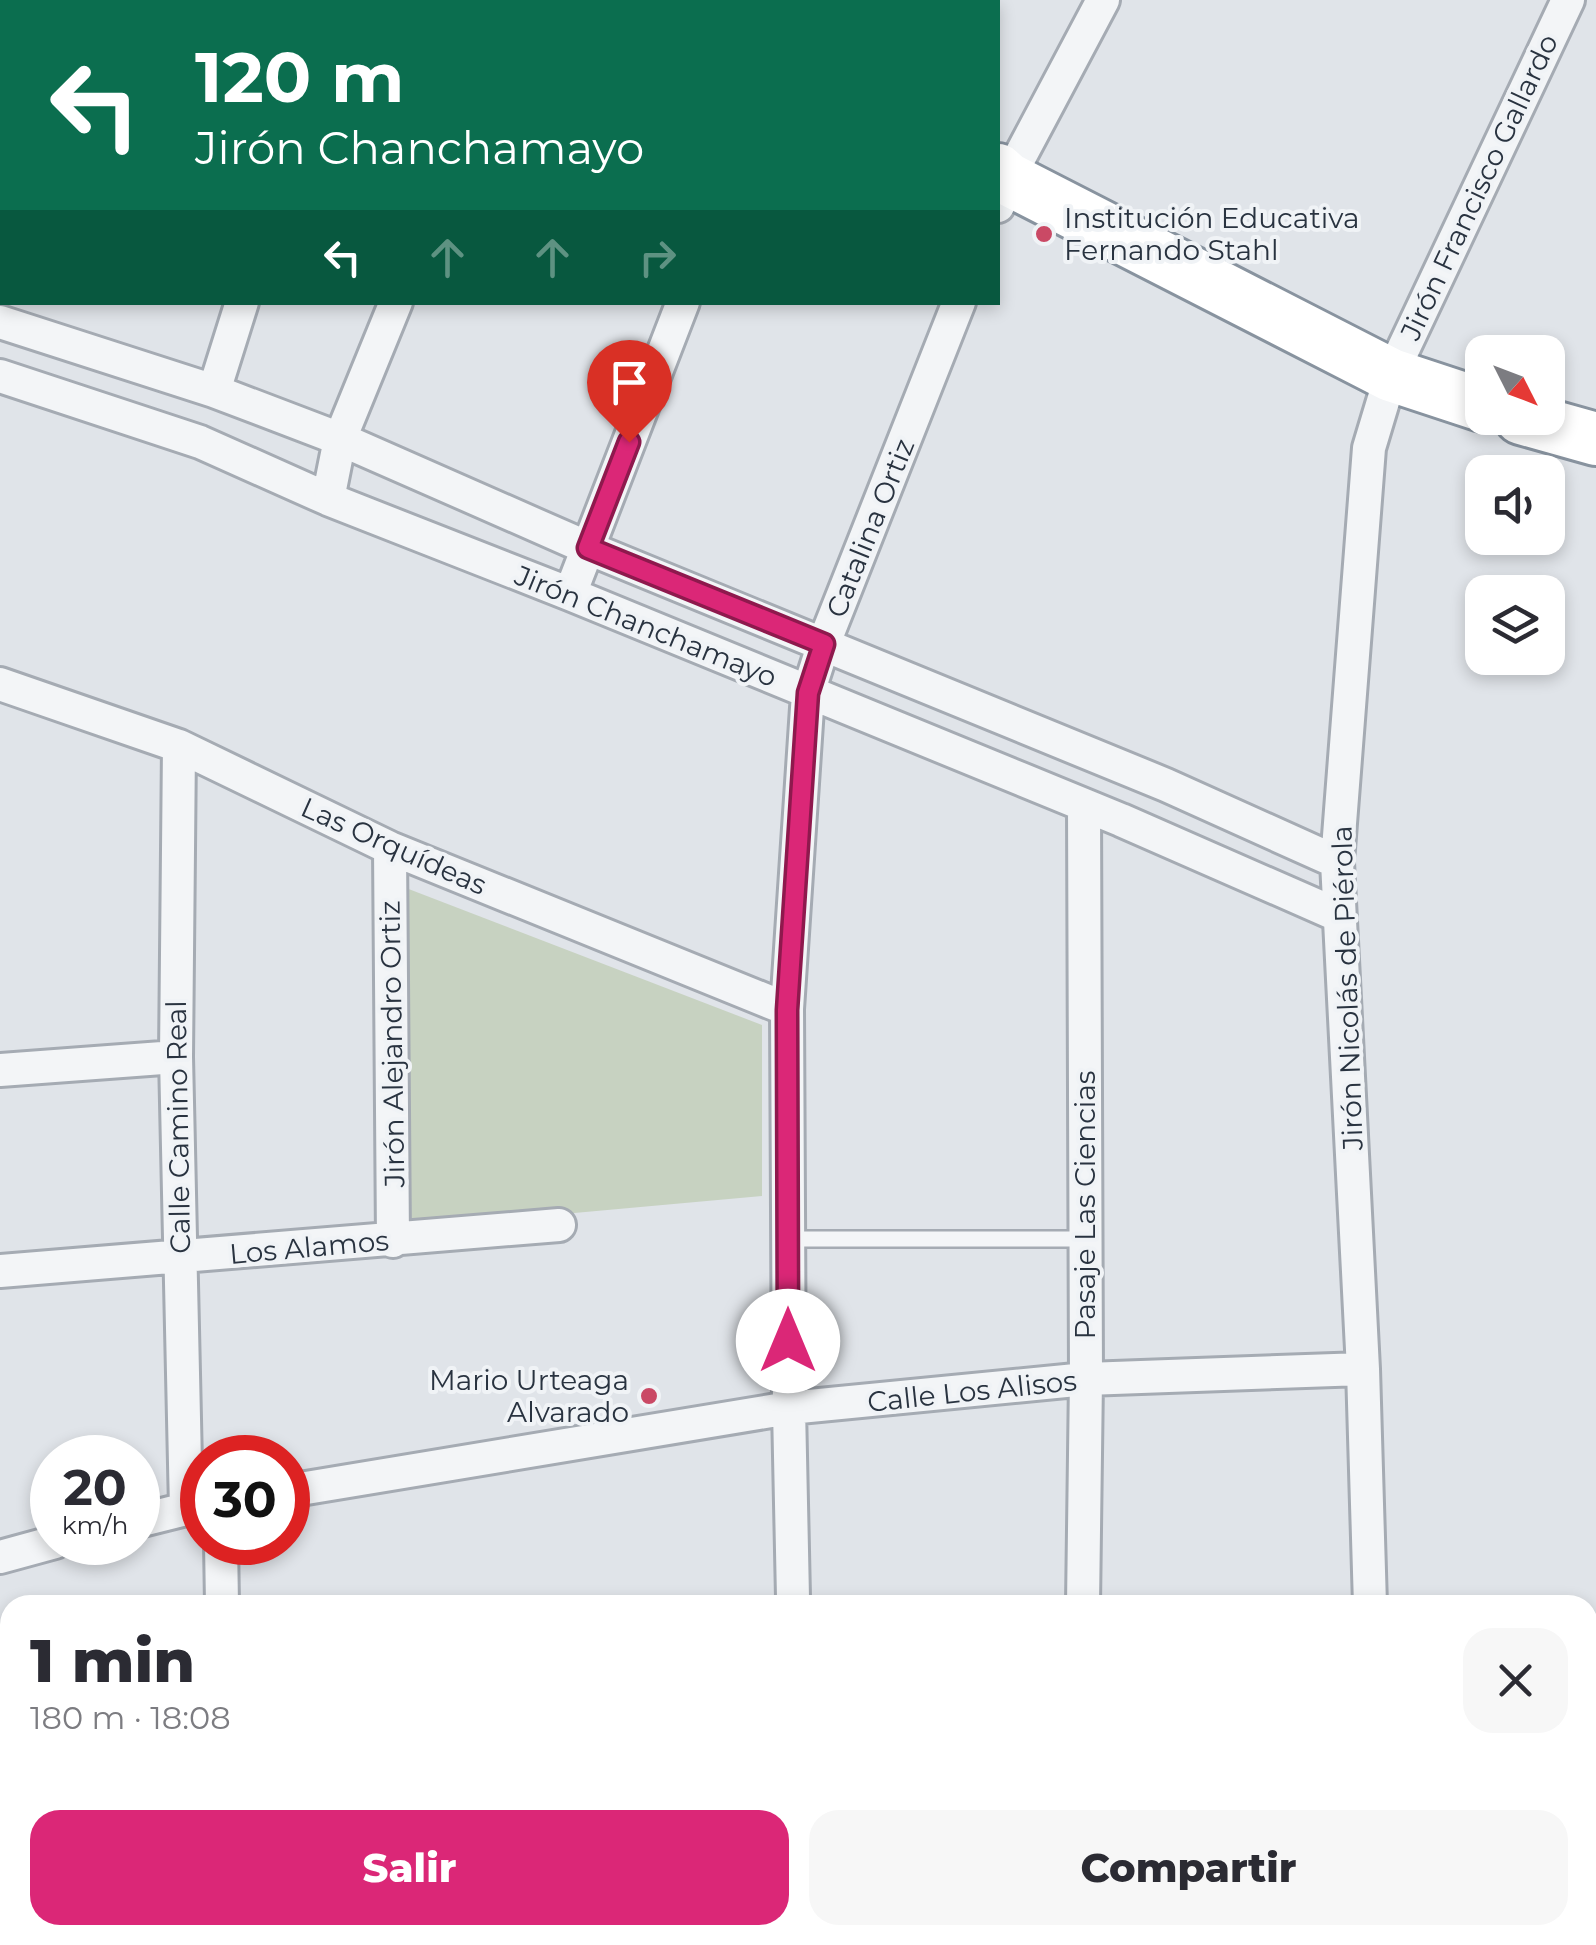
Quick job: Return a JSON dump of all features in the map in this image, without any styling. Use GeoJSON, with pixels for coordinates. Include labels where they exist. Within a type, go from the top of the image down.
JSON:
{"type":"FeatureCollection","features":[{"type":"Feature","properties":{"kind":"highway"},"geometry":{"type":"LineString","coordinates":[[1001,185],[1391,375],[1465,399]]}},
{"type":"Feature","properties":{"kind":"highway"},"geometry":{"type":"LineString","coordinates":[[1565,430],[1596,439]]}},
{"type":"Feature","properties":{"kind":"street"},"geometry":{"type":"LineString","coordinates":[[1001,185],[1103,0]]}},
{"type":"Feature","properties":{"kind":"street","name":"Jirón Francisco Gallardo"},"geometry":{"type":"LineString","coordinates":[[1391,375],[1568,0]]}},
{"type":"Feature","properties":{"kind":"street"},"geometry":{"type":"LineString","coordinates":[[214,391],[241,305]]}},
{"type":"Feature","properties":{"kind":"street"},"geometry":{"type":"LineString","coordinates":[[328,499],[340,440],[395,305]]}},
{"type":"Feature","properties":{"kind":"street"},"geometry":{"type":"LineString","coordinates":[[570,594],[682,305]]}},
{"type":"Feature","properties":{"kind":"street","name":"Catalina Ortiz"},"geometry":{"type":"LineString","coordinates":[[794,1595],[787,1010],[808,693],[958,305]]}},
{"type":"Feature","properties":{"kind":"street","name":"Jirón Chanchamayo"},"geometry":{"type":"LineString","coordinates":[[0,322],[214,391],[340,440],[588,548],[1166,786],[1337,862]]}},
{"type":"Feature","properties":{"kind":"street","name":"Jirón Nicolás de Piérola"},"geometry":{"type":"LineString","coordinates":[[1370,1595],[1363,1369],[1337,862],[1369,448],[1391,375]]}},
{"type":"Feature","properties":{"kind":"street","name":"Jirón Chanchamayo"},"geometry":{"type":"LineString","coordinates":[[0,376],[200,442],[328,499],[1084,805],[1340,916]]}},
{"type":"Feature","properties":{"kind":"street","name":"Las Orquídeas"},"geometry":{"type":"LineString","coordinates":[[0,684],[179,746],[390,848],[787,1010]]}},
{"type":"Feature","properties":{"kind":"street","name":"Calle Camino Real"},"geometry":{"type":"LineString","coordinates":[[179,746],[176,1057],[180,1258],[190,1435]]}},
{"type":"Feature","properties":{"kind":"street","name":"Pasaje Las Ciencias"},"geometry":{"type":"LineString","coordinates":[[1083,1595],[1084,805]]}},
{"type":"Feature","properties":{"kind":"street","name":"Jirón Alejandro Ortiz"},"geometry":{"type":"LineString","coordinates":[[390,848],[393,1240]]}},
{"type":"Feature","properties":{"kind":"street"},"geometry":{"type":"LineString","coordinates":[[0,1070],[176,1057]]}},
{"type":"Feature","properties":{"kind":"street","name":"Los Alamos"},"geometry":{"type":"LineString","coordinates":[[0,1271],[559,1225]]}},
{"type":"Feature","properties":{"kind":"street","name":"Calle Los Alisos"},"geometry":{"type":"LineString","coordinates":[[310,1486],[789,1408],[1086,1379],[1363,1369]]}},
{"type":"Feature","properties":{"kind":"street"},"geometry":{"type":"LineString","coordinates":[[0,1557],[30,1549]]}},
{"type":"Feature","properties":{"kind":"street"},"geometry":{"type":"LineString","coordinates":[[221,1565],[222,1595]]}},
{"type":"Feature","properties":{"kind":"lane"},"geometry":{"type":"LineString","coordinates":[[788,1240],[1086,1239]]}},
{"type":"Feature","properties":{"kind":"green space"},"geometry":{"type":"Polygon","coordinates":[[[406,888],[762,1025],[762,1196],[410,1228],[406,888]]]}},
{"type":"Feature","properties":{"kind":"place","name":"Institución Educativa Fernando Stahl"},"geometry":{"type":"Point","coordinates":[1044,234]}},
{"type":"Feature","properties":{"kind":"place","name":"Mario Urteaga Alvarado"},"geometry":{"type":"Point","coordinates":[649,1396]}},
{"type":"Feature","properties":{"kind":"route"},"geometry":{"type":"LineString","coordinates":[[629,442],[588,548],[824,644],[808,693],[787,1010],[788,1341]]}}]}
